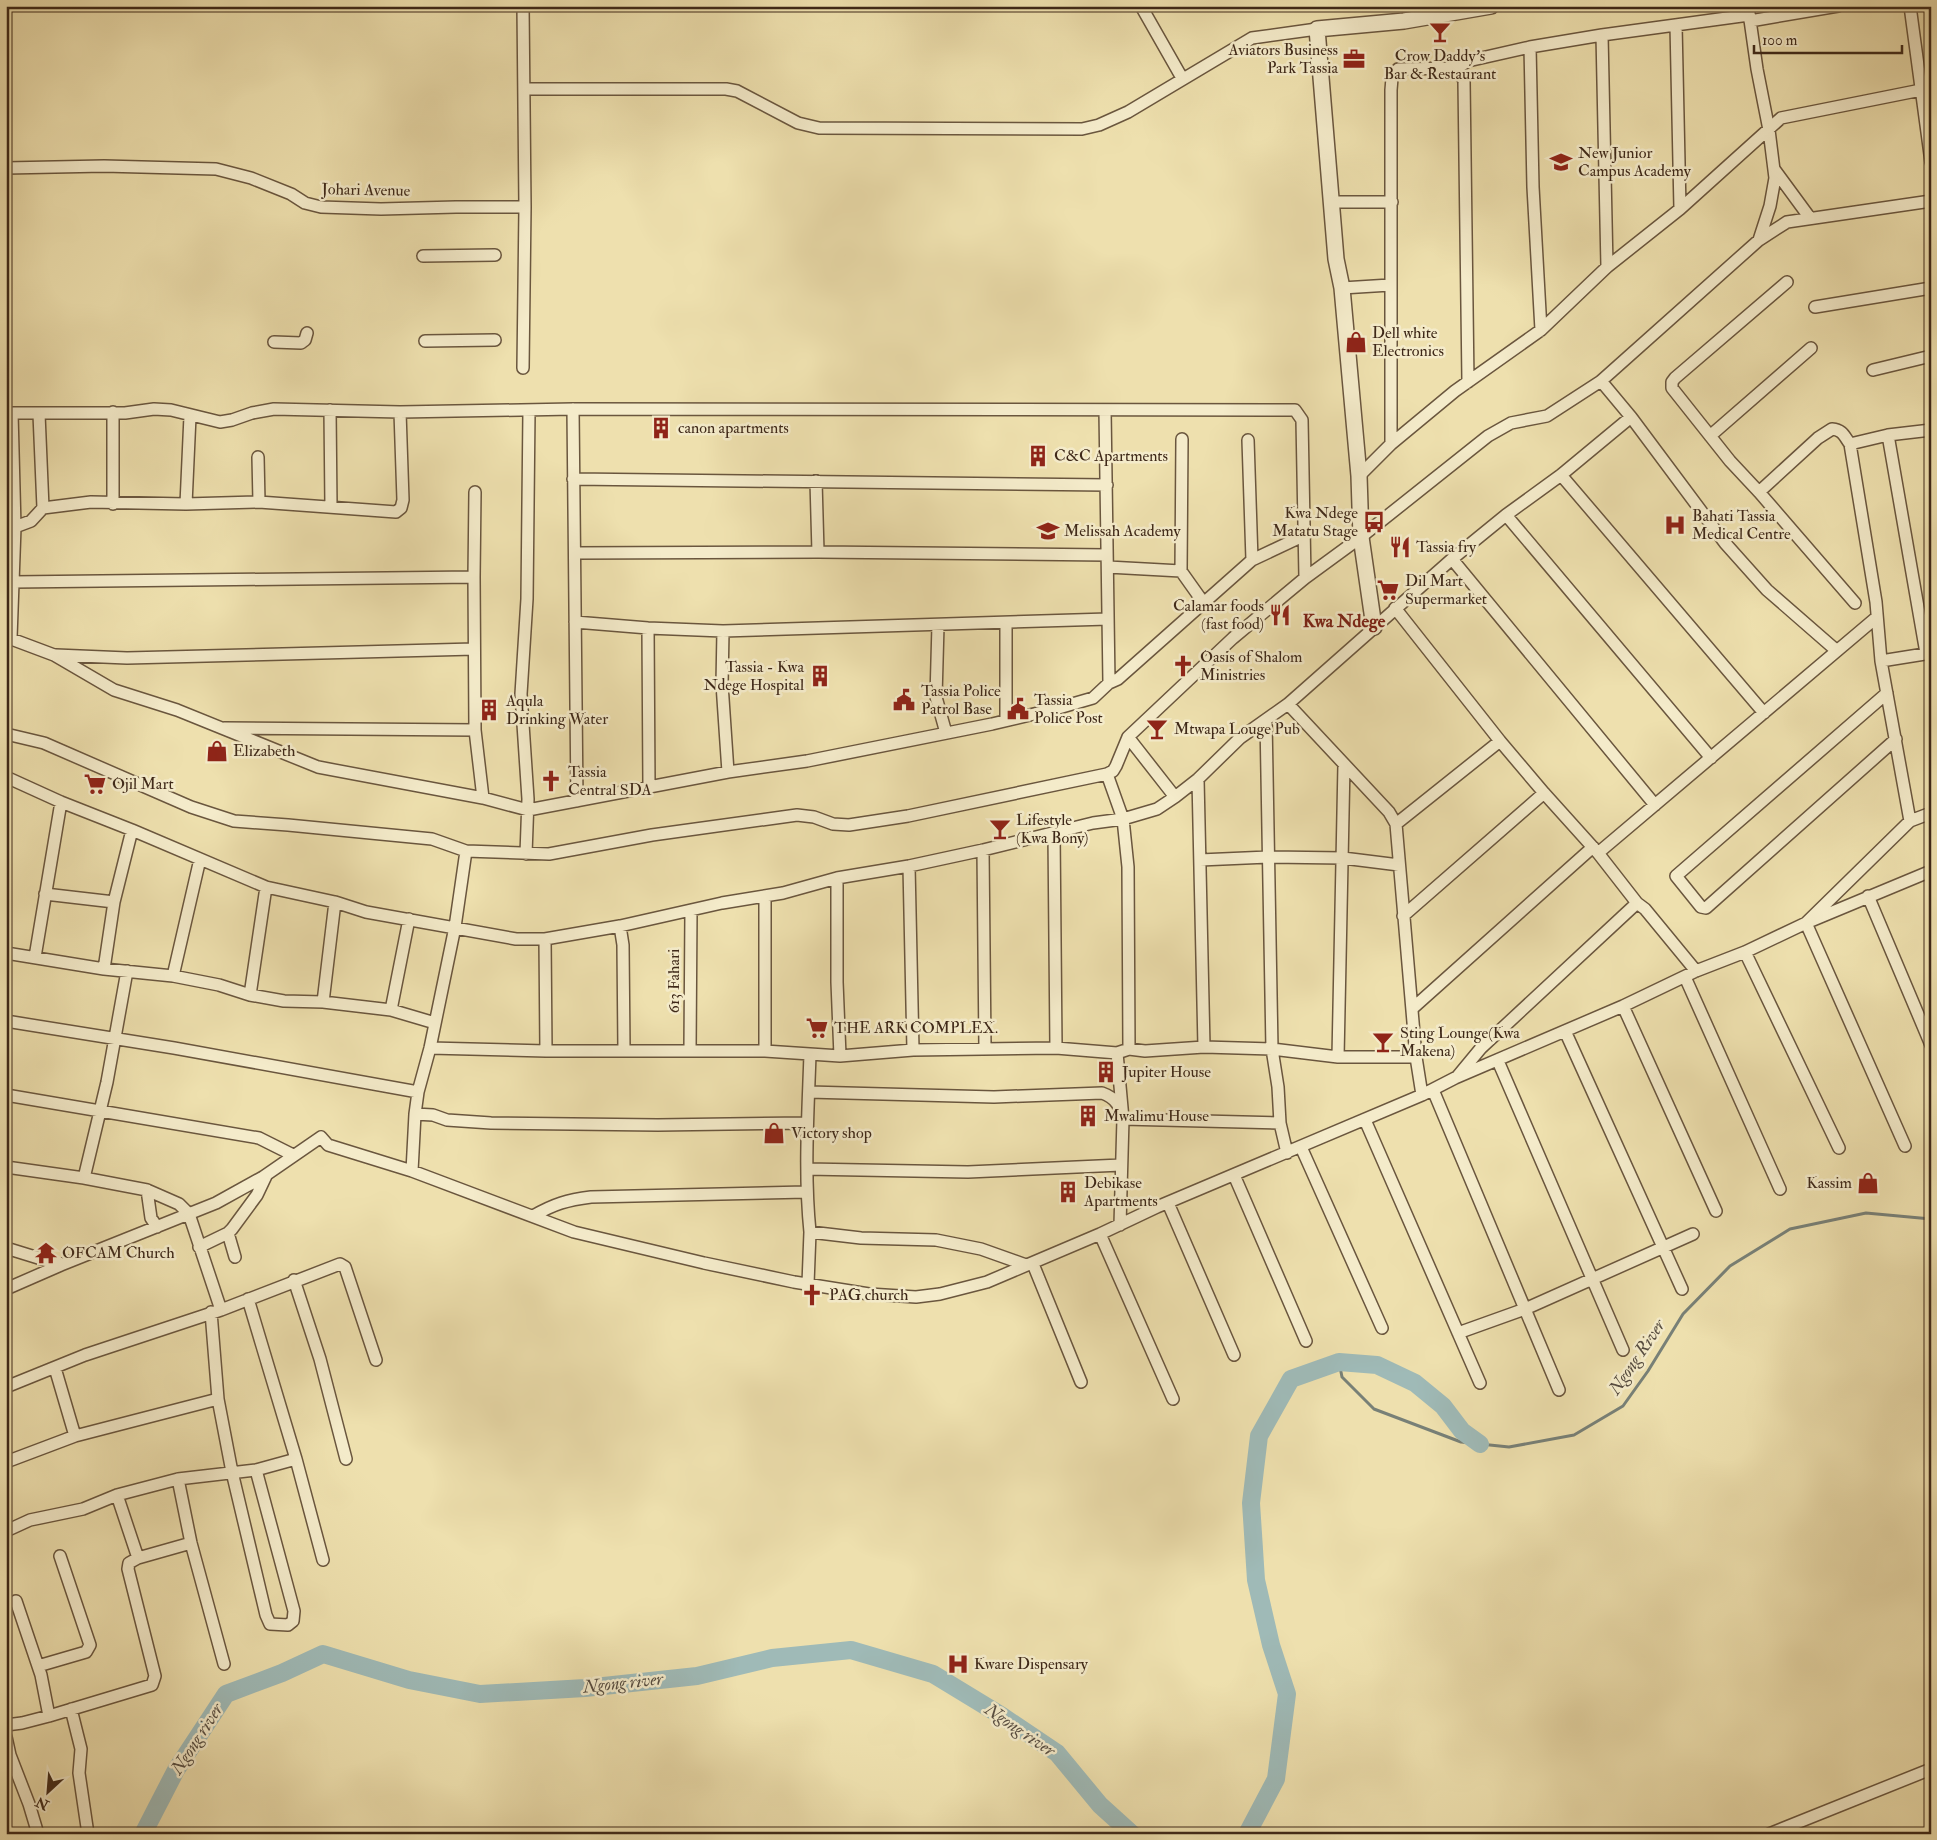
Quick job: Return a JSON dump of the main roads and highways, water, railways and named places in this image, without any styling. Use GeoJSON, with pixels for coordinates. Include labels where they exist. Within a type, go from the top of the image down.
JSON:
{"type":"FeatureCollection","features":[{"type":"Feature","properties":{"kind":"waterway","name":"Ngong River"},"geometry":{"type":"LineString","coordinates":[[1339,1362],[1342,1377],[1374,1409],[1461,1442],[1509,1447],[1574,1435],[1623,1406],[1648,1371],[1683,1314],[1730,1266],[1790,1229],[1866,1213],[1931,1219]]}},
{"type":"Feature","properties":{"kind":"waterway","name":"Ngong river"},"geometry":{"type":"LineString","coordinates":[[1247,1834],[1276,1779],[1287,1694],[1271,1645],[1256,1580],[1251,1503],[1259,1436],[1291,1379],[1339,1362],[1377,1365],[1415,1383],[1443,1406],[1462,1431],[1480,1444]]}},
{"type":"Feature","properties":{"kind":"waterway","name":"Ngong river"},"geometry":{"type":"LineString","coordinates":[[143,1834],[176,1770],[226,1694],[282,1673],[323,1654],[409,1680],[480,1694],[585,1688],[697,1676],[772,1658],[851,1650],[933,1674],[1002,1716],[1057,1753],[1100,1805],[1132,1834]]}},
{"type":"Feature","properties":{"kind":"place","name":"Crow Daddy's Bar & Restaurant"},"geometry":{"type":"Point","coordinates":[1440,32]}},
{"type":"Feature","properties":{"kind":"place","name":"Aviators Business Park Tassia"},"geometry":{"type":"Point","coordinates":[1354,59]}},
{"type":"Feature","properties":{"kind":"place","name":"New Junior Campus Academy"},"geometry":{"type":"Point","coordinates":[1561,162]}},
{"type":"Feature","properties":{"kind":"place","name":"Dell white Electronics"},"geometry":{"type":"Point","coordinates":[1356,342]}},
{"type":"Feature","properties":{"kind":"place","name":"canon apartments"},"geometry":{"type":"Point","coordinates":[661,428]}},
{"type":"Feature","properties":{"kind":"place","name":"C&C Apartments"},"geometry":{"type":"Point","coordinates":[1038,456]}},
{"type":"Feature","properties":{"kind":"place","name":"Kwa Ndege Matatu Stage"},"geometry":{"type":"Point","coordinates":[1374,522]}},
{"type":"Feature","properties":{"kind":"place","name":"Bahati Tassia Medical Centre"},"geometry":{"type":"Point","coordinates":[1675,525]}},
{"type":"Feature","properties":{"kind":"place","name":"Melissah Academy"},"geometry":{"type":"Point","coordinates":[1048,531]}},
{"type":"Feature","properties":{"kind":"place","name":"Tassia fry"},"geometry":{"type":"Point","coordinates":[1400,547]}},
{"type":"Feature","properties":{"kind":"place","name":"Dil Mart Supermarket"},"geometry":{"type":"Point","coordinates":[1388,590]}},
{"type":"Feature","properties":{"kind":"place","name":"Calamar foods (fast food)"},"geometry":{"type":"Point","coordinates":[1280,615]}},
{"type":"Feature","properties":{"kind":"place","name":"Oasis of Shalom Ministries"},"geometry":{"type":"Point","coordinates":[1183,666]}},
{"type":"Feature","properties":{"kind":"place","name":"Tassia - Kwa Ndege Hospital"},"geometry":{"type":"Point","coordinates":[820,676]}},
{"type":"Feature","properties":{"kind":"place","name":"Tassia Police Patrol Base"},"geometry":{"type":"Point","coordinates":[904,700]}},
{"type":"Feature","properties":{"kind":"place","name":"Tassia Police Post"},"geometry":{"type":"Point","coordinates":[1018,709]}},
{"type":"Feature","properties":{"kind":"place","name":"Aqula Drinking Water"},"geometry":{"type":"Point","coordinates":[489,710]}},
{"type":"Feature","properties":{"kind":"place","name":"Mtwapa Louge Pub"},"geometry":{"type":"Point","coordinates":[1157,729]}},
{"type":"Feature","properties":{"kind":"place","name":"Elizabeth"},"geometry":{"type":"Point","coordinates":[217,751]}},
{"type":"Feature","properties":{"kind":"place","name":"Tassia Central SDA"},"geometry":{"type":"Point","coordinates":[551,781]}},
{"type":"Feature","properties":{"kind":"place","name":"Ojil Mart"},"geometry":{"type":"Point","coordinates":[95,784]}},
{"type":"Feature","properties":{"kind":"place","name":"Lifestyle (Kwa Bony)"},"geometry":{"type":"Point","coordinates":[1000,829]}},
{"type":"Feature","properties":{"kind":"place","name":"THE ARK COMPLEX."},"geometry":{"type":"Point","coordinates":[817,1028]}},
{"type":"Feature","properties":{"kind":"place","name":"Sting Lounge(Kwa Makena)"},"geometry":{"type":"Point","coordinates":[1383,1042]}},
{"type":"Feature","properties":{"kind":"place","name":"Jupiter House"},"geometry":{"type":"Point","coordinates":[1106,1072]}},
{"type":"Feature","properties":{"kind":"place","name":"Mwalimu House"},"geometry":{"type":"Point","coordinates":[1088,1116]}},
{"type":"Feature","properties":{"kind":"place","name":"Victory shop"},"geometry":{"type":"Point","coordinates":[774,1133]}},
{"type":"Feature","properties":{"kind":"place","name":"Kassim"},"geometry":{"type":"Point","coordinates":[1868,1183]}},
{"type":"Feature","properties":{"kind":"place","name":"Debikase Apartments"},"geometry":{"type":"Point","coordinates":[1068,1192]}},
{"type":"Feature","properties":{"kind":"place","name":"OFCAM Church"},"geometry":{"type":"Point","coordinates":[46,1253]}},
{"type":"Feature","properties":{"kind":"place","name":"PAG church"},"geometry":{"type":"Point","coordinates":[812,1295]}},
{"type":"Feature","properties":{"kind":"place","name":"Kware Dispensary"},"geometry":{"type":"Point","coordinates":[958,1664]}},
{"type":"Feature","properties":{"kind":"district","name":"Kwa Ndege"},"geometry":{"type":"Point","coordinates":[1344,621]}}]}
